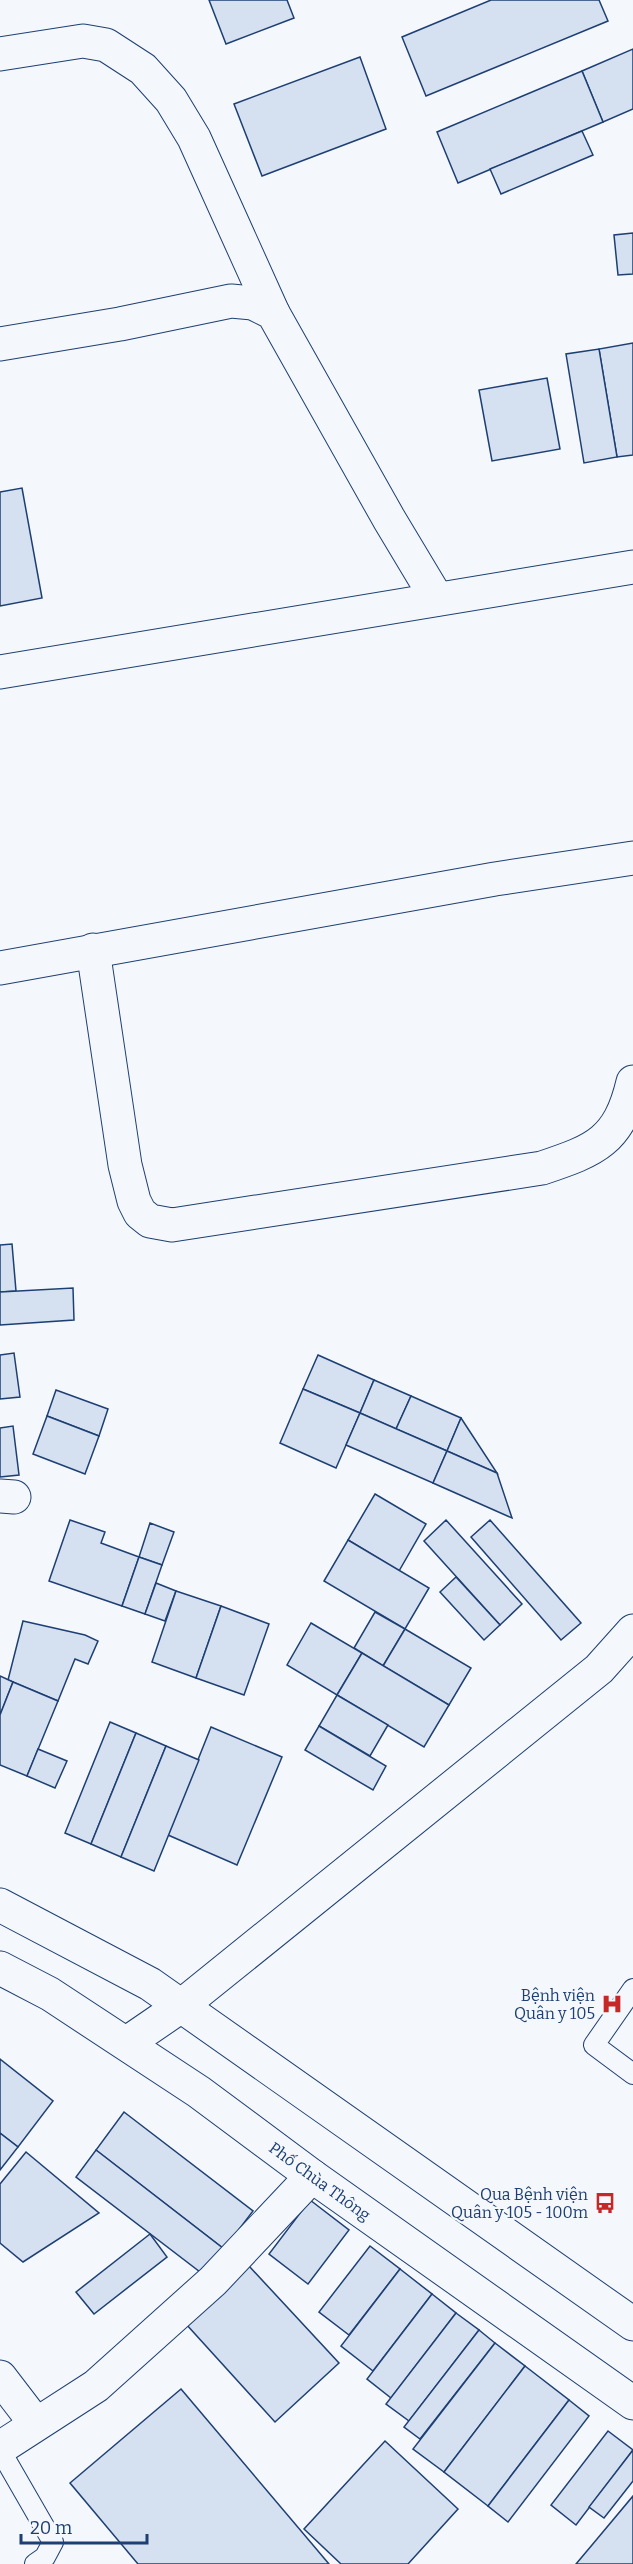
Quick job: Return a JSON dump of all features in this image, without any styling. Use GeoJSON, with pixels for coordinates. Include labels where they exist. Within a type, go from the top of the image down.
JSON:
{"type":"FeatureCollection","features":[{"type":"Feature","properties":{"kind":"main road"},"geometry":{"type":"LineString","coordinates":[[0,54],[83,41],[106,45],[143,69],[171,100],[194,138],[273,312],[389,519],[437,599]]}},
{"type":"Feature","properties":{"kind":"main road"},"geometry":{"type":"LineString","coordinates":[[0,344],[120,324],[231,301],[253,303],[273,312]]}},
{"type":"Feature","properties":{"kind":"main road"},"geometry":{"type":"LineString","coordinates":[[0,672],[633,567]]}},
{"type":"Feature","properties":{"kind":"main road"},"geometry":{"type":"LineString","coordinates":[[0,968],[484,881],[633,858]]}},
{"type":"Feature","properties":{"kind":"main road"},"geometry":{"type":"LineString","coordinates":[[93,950],[125,1165],[134,1201],[140,1212],[150,1221],[172,1225],[542,1168],[578,1156],[611,1136],[627,1108],[633,1082]]}},
{"type":"Feature","properties":{"kind":"main road"},"geometry":{"type":"LineString","coordinates":[[127,2043],[181,2006],[599,1670],[633,1631]]}},
{"type":"Feature","properties":{"kind":"main road"},"geometry":{"type":"LineString","coordinates":[[0,1905],[150,1984],[633,2324]]}},
{"type":"Feature","properties":{"kind":"main road","name":"Phố Chùa Thông"},"geometry":{"type":"LineString","coordinates":[[0,1968],[50,1994],[199,2092],[312,2176],[633,2403]]}},
{"type":"Feature","properties":{"kind":"main road"},"geometry":{"type":"LineString","coordinates":[[0,2449],[105,2378],[213,2281],[312,2176]]}},
{"type":"Feature","properties":{"kind":"main road"},"geometry":{"type":"LineString","coordinates":[[0,2377],[36,2424]]}},
{"type":"Feature","properties":{"kind":"lane"},"geometry":{"type":"LineString","coordinates":[[633,1989],[594,2045],[633,2074]]}},
{"type":"Feature","properties":{"kind":"lane"},"geometry":{"type":"LineString","coordinates":[[0,2449],[53,2542],[45,2557],[35,2564]]}},
{"type":"Feature","properties":{"kind":"building"},"geometry":{"type":"Polygon","coordinates":[[[209,0],[287,0],[294,18],[226,44],[209,0]]]}},
{"type":"Feature","properties":{"kind":"building"},"geometry":{"type":"Polygon","coordinates":[[[491,0],[599,0],[608,21],[426,96],[402,37],[491,0]]]}},
{"type":"Feature","properties":{"kind":"building"},"geometry":{"type":"Polygon","coordinates":[[[633,49],[633,109],[603,122],[582,71],[633,49]]]}},
{"type":"Feature","properties":{"kind":"building"},"geometry":{"type":"Polygon","coordinates":[[[360,57],[386,129],[262,176],[234,104],[360,57]]]}},
{"type":"Feature","properties":{"kind":"building"},"geometry":{"type":"Polygon","coordinates":[[[582,71],[603,122],[458,183],[437,132],[582,71]]]}},
{"type":"Feature","properties":{"kind":"building"},"geometry":{"type":"Polygon","coordinates":[[[582,131],[593,155],[501,194],[490,169],[582,131]]]}},
{"type":"Feature","properties":{"kind":"building"},"geometry":{"type":"Polygon","coordinates":[[[633,233],[633,274],[618,275],[614,235],[633,233]]]}},
{"type":"Feature","properties":{"kind":"building"},"geometry":{"type":"Polygon","coordinates":[[[633,343],[633,455],[617,457],[599,349],[633,343]]]}},
{"type":"Feature","properties":{"kind":"building"},"geometry":{"type":"Polygon","coordinates":[[[599,349],[617,457],[584,463],[566,354],[599,349]]]}},
{"type":"Feature","properties":{"kind":"building"},"geometry":{"type":"Polygon","coordinates":[[[547,378],[560,449],[492,461],[479,390],[547,378]]]}},
{"type":"Feature","properties":{"kind":"building"},"geometry":{"type":"Polygon","coordinates":[[[22,488],[42,598],[0,606],[0,492],[22,488]]]}},
{"type":"Feature","properties":{"kind":"building"},"geometry":{"type":"Polygon","coordinates":[[[12,1244],[16,1291],[0,1292],[0,1245],[12,1244]]]}},
{"type":"Feature","properties":{"kind":"building"},"geometry":{"type":"Polygon","coordinates":[[[73,1288],[74,1320],[0,1325],[0,1292],[73,1288]]]}},
{"type":"Feature","properties":{"kind":"building"},"geometry":{"type":"Polygon","coordinates":[[[14,1353],[20,1397],[0,1399],[0,1355],[14,1353]]]}},
{"type":"Feature","properties":{"kind":"building"},"geometry":{"type":"Polygon","coordinates":[[[318,1355],[374,1380],[360,1413],[303,1389],[318,1355]]]}},
{"type":"Feature","properties":{"kind":"building"},"geometry":{"type":"Polygon","coordinates":[[[374,1380],[411,1396],[396,1429],[360,1413],[374,1380]]]}},
{"type":"Feature","properties":{"kind":"building"},"geometry":{"type":"Polygon","coordinates":[[[303,1389],[360,1413],[336,1468],[280,1443],[303,1389]]]}},
{"type":"Feature","properties":{"kind":"building"},"geometry":{"type":"Polygon","coordinates":[[[56,1390],[108,1409],[99,1436],[47,1416],[56,1390]]]}},
{"type":"Feature","properties":{"kind":"building"},"geometry":{"type":"Polygon","coordinates":[[[411,1396],[461,1418],[447,1451],[396,1429],[411,1396]]]}},
{"type":"Feature","properties":{"kind":"building"},"geometry":{"type":"Polygon","coordinates":[[[360,1413],[447,1451],[433,1483],[346,1445],[360,1413]]]}},
{"type":"Feature","properties":{"kind":"building"},"geometry":{"type":"Polygon","coordinates":[[[47,1416],[99,1436],[85,1474],[33,1454],[47,1416]]]}},
{"type":"Feature","properties":{"kind":"building"},"geometry":{"type":"Polygon","coordinates":[[[461,1418],[497,1473],[447,1451],[461,1418]]]}},
{"type":"Feature","properties":{"kind":"building"},"geometry":{"type":"Polygon","coordinates":[[[13,1426],[19,1475],[0,1477],[0,1428],[13,1426]]]}},
{"type":"Feature","properties":{"kind":"building"},"geometry":{"type":"Polygon","coordinates":[[[447,1451],[497,1473],[512,1518],[433,1483],[447,1451]]]}},
{"type":"Feature","properties":{"kind":"building"},"geometry":{"type":"Polygon","coordinates":[[[375,1494],[426,1524],[399,1571],[348,1540],[375,1494]]]}},
{"type":"Feature","properties":{"kind":"building"},"geometry":{"type":"Polygon","coordinates":[[[70,1520],[105,1532],[101,1543],[139,1557],[122,1606],[49,1581],[70,1520]]]}},
{"type":"Feature","properties":{"kind":"building"},"geometry":{"type":"Polygon","coordinates":[[[446,1520],[522,1604],[500,1625],[424,1541],[446,1520]]]}},
{"type":"Feature","properties":{"kind":"building"},"geometry":{"type":"Polygon","coordinates":[[[490,1520],[581,1623],[561,1640],[471,1537],[490,1520]]]}},
{"type":"Feature","properties":{"kind":"building"},"geometry":{"type":"Polygon","coordinates":[[[150,1523],[174,1532],[162,1565],[139,1557],[150,1523]]]}},
{"type":"Feature","properties":{"kind":"building"},"geometry":{"type":"Polygon","coordinates":[[[348,1540],[429,1588],[405,1629],[324,1581],[348,1540]]]}},
{"type":"Feature","properties":{"kind":"building"},"geometry":{"type":"Polygon","coordinates":[[[139,1557],[162,1565],[145,1614],[122,1606],[139,1557]]]}},
{"type":"Feature","properties":{"kind":"building"},"geometry":{"type":"Polygon","coordinates":[[[456,1577],[500,1625],[484,1640],[440,1592],[456,1577]]]}},
{"type":"Feature","properties":{"kind":"building"},"geometry":{"type":"Polygon","coordinates":[[[156,1583],[176,1591],[165,1621],[145,1614],[156,1583]]]}},
{"type":"Feature","properties":{"kind":"building"},"geometry":{"type":"Polygon","coordinates":[[[176,1591],[221,1606],[196,1678],[152,1662],[176,1591]]]}},
{"type":"Feature","properties":{"kind":"building"},"geometry":{"type":"Polygon","coordinates":[[[221,1606],[269,1624],[244,1695],[196,1678],[221,1606]]]}},
{"type":"Feature","properties":{"kind":"building"},"geometry":{"type":"Polygon","coordinates":[[[375,1612],[405,1629],[383,1666],[354,1648],[375,1612]]]}},
{"type":"Feature","properties":{"kind":"building"},"geometry":{"type":"Polygon","coordinates":[[[23,1621],[85,1635],[98,1641],[88,1664],[75,1659],[58,1701],[8,1680],[23,1621]]]}},
{"type":"Feature","properties":{"kind":"building"},"geometry":{"type":"Polygon","coordinates":[[[311,1623],[362,1653],[337,1695],[287,1665],[311,1623]]]}},
{"type":"Feature","properties":{"kind":"building"},"geometry":{"type":"Polygon","coordinates":[[[405,1629],[471,1668],[449,1705],[383,1666],[405,1629]]]}},
{"type":"Feature","properties":{"kind":"building"},"geometry":{"type":"Polygon","coordinates":[[[362,1653],[449,1705],[424,1747],[337,1695],[362,1653]]]}},
{"type":"Feature","properties":{"kind":"building"},"geometry":{"type":"Polygon","coordinates":[[[0,1676],[13,1682],[0,1715],[0,1676]]]}},
{"type":"Feature","properties":{"kind":"building"},"geometry":{"type":"Polygon","coordinates":[[[13,1682],[58,1701],[27,1776],[0,1765],[0,1715],[13,1682]]]}},
{"type":"Feature","properties":{"kind":"building"},"geometry":{"type":"Polygon","coordinates":[[[337,1695],[388,1725],[370,1756],[319,1726],[337,1695]]]}},
{"type":"Feature","properties":{"kind":"building"},"geometry":{"type":"Polygon","coordinates":[[[110,1722],[136,1733],[91,1844],[65,1833],[110,1722]]]}},
{"type":"Feature","properties":{"kind":"building"},"geometry":{"type":"Polygon","coordinates":[[[319,1726],[386,1766],[373,1790],[305,1750],[319,1726]]]}},
{"type":"Feature","properties":{"kind":"building"},"geometry":{"type":"Polygon","coordinates":[[[211,1727],[282,1757],[237,1865],[168,1835],[211,1727]]]}},
{"type":"Feature","properties":{"kind":"building"},"geometry":{"type":"Polygon","coordinates":[[[136,1733],[166,1746],[121,1857],[91,1844],[136,1733]]]}},
{"type":"Feature","properties":{"kind":"building"},"geometry":{"type":"Polygon","coordinates":[[[166,1746],[199,1760],[154,1871],[121,1857],[166,1746]]]}},
{"type":"Feature","properties":{"kind":"building"},"geometry":{"type":"Polygon","coordinates":[[[38,1749],[67,1761],[55,1788],[27,1776],[38,1749]]]}},
{"type":"Feature","properties":{"kind":"building"},"geometry":{"type":"Polygon","coordinates":[[[0,2059],[53,2101],[18,2147],[0,2133],[0,2059]]]}},
{"type":"Feature","properties":{"kind":"building"},"geometry":{"type":"Polygon","coordinates":[[[124,2112],[253,2211],[224,2249],[96,2150],[124,2112]]]}},
{"type":"Feature","properties":{"kind":"building"},"geometry":{"type":"Polygon","coordinates":[[[0,2133],[18,2147],[0,2170],[0,2133]]]}},
{"type":"Feature","properties":{"kind":"building"},"geometry":{"type":"Polygon","coordinates":[[[96,2150],[224,2249],[204,2275],[76,2177],[96,2150]]]}},
{"type":"Feature","properties":{"kind":"building"},"geometry":{"type":"Polygon","coordinates":[[[26,2152],[99,2213],[23,2262],[0,2243],[0,2184],[26,2152]]]}},
{"type":"Feature","properties":{"kind":"building"},"geometry":{"type":"Polygon","coordinates":[[[310,2200],[349,2230],[308,2284],[269,2254],[310,2200]]]}},
{"type":"Feature","properties":{"kind":"building"},"geometry":{"type":"Polygon","coordinates":[[[150,2234],[167,2257],[94,2314],[76,2292],[150,2234]]]}},
{"type":"Feature","properties":{"kind":"building"},"geometry":{"type":"Polygon","coordinates":[[[370,2246],[400,2269],[349,2335],[319,2312],[370,2246]]]}},
{"type":"Feature","properties":{"kind":"building"},"geometry":{"type":"Polygon","coordinates":[[[249,2266],[339,2363],[275,2422],[186,2324],[249,2266]]]}},
{"type":"Feature","properties":{"kind":"building"},"geometry":{"type":"Polygon","coordinates":[[[400,2269],[432,2294],[373,2371],[341,2346],[400,2269]]]}},
{"type":"Feature","properties":{"kind":"building"},"geometry":{"type":"Polygon","coordinates":[[[432,2294],[456,2313],[391,2398],[367,2379],[432,2294]]]}},
{"type":"Feature","properties":{"kind":"building"},"geometry":{"type":"Polygon","coordinates":[[[456,2313],[479,2330],[409,2421],[386,2404],[456,2313]]]}},
{"type":"Feature","properties":{"kind":"building"},"geometry":{"type":"Polygon","coordinates":[[[479,2330],[495,2343],[420,2439],[404,2427],[479,2330]]]}},
{"type":"Feature","properties":{"kind":"building"},"geometry":{"type":"Polygon","coordinates":[[[495,2343],[525,2366],[444,2472],[413,2449],[495,2343]]]}},
{"type":"Feature","properties":{"kind":"building"},"geometry":{"type":"Polygon","coordinates":[[[525,2366],[569,2400],[488,2506],[444,2472],[525,2366]]]}},
{"type":"Feature","properties":{"kind":"building"},"geometry":{"type":"Polygon","coordinates":[[[181,2389],[329,2564],[138,2564],[70,2483],[181,2389]]]}},
{"type":"Feature","properties":{"kind":"building"},"geometry":{"type":"Polygon","coordinates":[[[569,2400],[589,2416],[508,2522],[488,2506],[569,2400]]]}},
{"type":"Feature","properties":{"kind":"building"},"geometry":{"type":"Polygon","coordinates":[[[608,2431],[633,2450],[576,2525],[551,2505],[608,2431]]]}},
{"type":"Feature","properties":{"kind":"building"},"geometry":{"type":"Polygon","coordinates":[[[385,2441],[458,2509],[408,2564],[341,2564],[304,2529],[385,2441]]]}},
{"type":"Feature","properties":{"kind":"building"},"geometry":{"type":"Polygon","coordinates":[[[633,2450],[633,2481],[604,2518],[589,2507],[633,2450]]]}},
{"type":"Feature","properties":{"kind":"building"},"geometry":{"type":"Polygon","coordinates":[[[633,2496],[633,2564],[576,2564],[592,2545],[633,2496]]]}},
{"type":"Feature","properties":{"kind":"place","name":"Bệnh viện Quân y 105"},"geometry":{"type":"Point","coordinates":[612,2004]}},
{"type":"Feature","properties":{"kind":"place","name":"Qua Bệnh viện Quân y 105 - 100m"},"geometry":{"type":"Point","coordinates":[605,2203]}}]}
